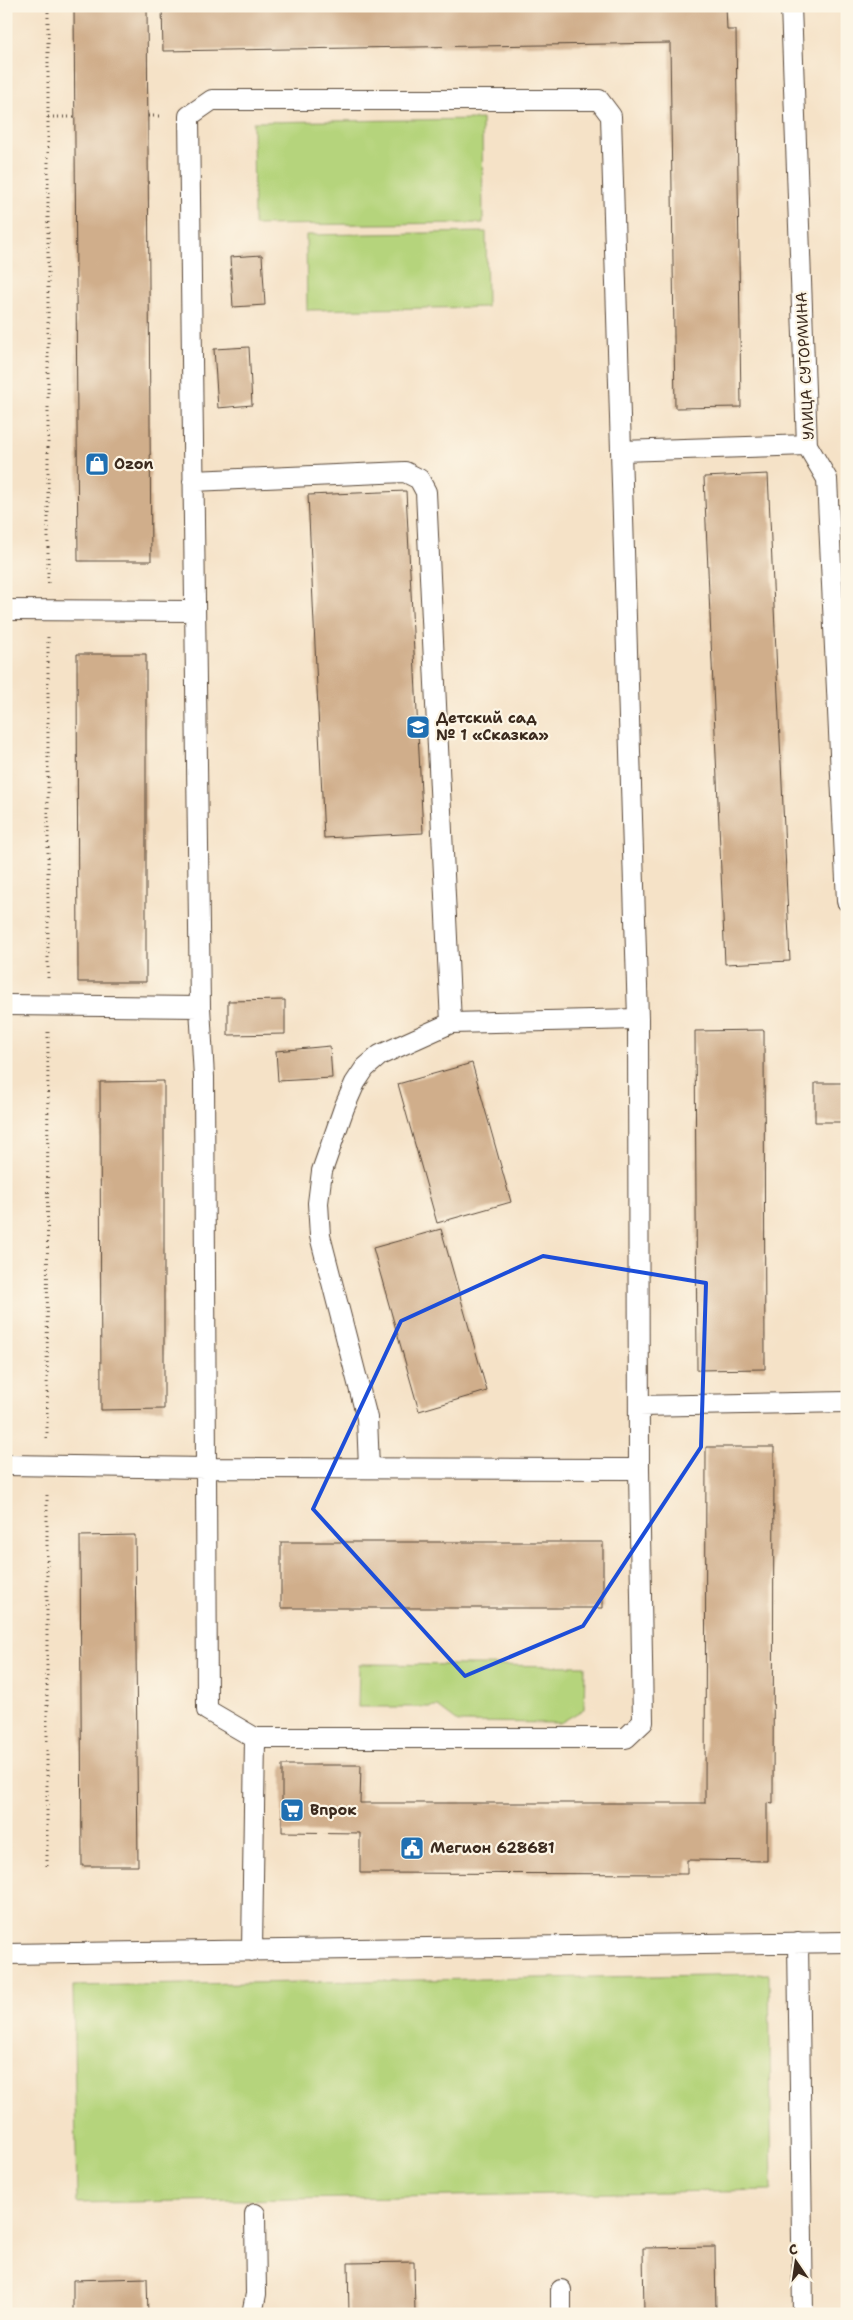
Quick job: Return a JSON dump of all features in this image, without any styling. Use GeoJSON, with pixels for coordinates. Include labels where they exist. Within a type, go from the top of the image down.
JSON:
{"type":"FeatureCollection","features":[{"type":"Feature","properties":{"kind":"lane","name":"УЛИЦА СУТОРМИНА"},"geometry":{"type":"LineString","coordinates":[[791,6],[807,445],[827,479],[847,901]]}},
{"type":"Feature","properties":{"kind":"lane"},"geometry":{"type":"LineString","coordinates":[[212,100],[599,100],[611,116],[621,451],[638,1019],[639,1469],[644,1722],[626,1738],[255,1738],[207,1710],[204,1077],[200,1007],[189,116],[212,100]]}},
{"type":"Feature","properties":{"kind":"lane"},"geometry":{"type":"LineString","coordinates":[[621,451],[807,445]]}},
{"type":"Feature","properties":{"kind":"lane"},"geometry":{"type":"LineString","coordinates":[[193,481],[405,472],[418,479],[426,492],[451,1023]]}},
{"type":"Feature","properties":{"kind":"lane"},"geometry":{"type":"LineString","coordinates":[[6,610],[195,611]]}},
{"type":"Feature","properties":{"kind":"lane"},"geometry":{"type":"LineString","coordinates":[[6,1005],[200,1007]]}},
{"type":"Feature","properties":{"kind":"lane"},"geometry":{"type":"LineString","coordinates":[[369,1468],[367,1418],[320,1236],[318,1203],[322,1171],[344,1108],[355,1083],[365,1068],[380,1055],[451,1023],[638,1019]]}},
{"type":"Feature","properties":{"kind":"lane"},"geometry":{"type":"LineString","coordinates":[[639,1406],[847,1402]]}},
{"type":"Feature","properties":{"kind":"lane"},"geometry":{"type":"LineString","coordinates":[[6,1465],[206,1468],[639,1469]]}},
{"type":"Feature","properties":{"kind":"lane"},"geometry":{"type":"LineString","coordinates":[[252,1951],[255,1738]]}},
{"type":"Feature","properties":{"kind":"lane"},"geometry":{"type":"LineString","coordinates":[[798,1942],[803,2314]]}},
{"type":"Feature","properties":{"kind":"lane"},"geometry":{"type":"LineString","coordinates":[[6,1954],[847,1942]]}},
{"type":"Feature","properties":{"kind":"lane"},"geometry":{"type":"LineString","coordinates":[[252,2314],[256,2294],[255,2214]]}},
{"type":"Feature","properties":{"kind":"lane"},"geometry":{"type":"LineString","coordinates":[[561,2290],[561,2314]]}},
{"type":"Feature","properties":{"kind":"path"},"geometry":{"type":"LineString","coordinates":[[47,1866],[48,6]]}},
{"type":"Feature","properties":{"kind":"path"},"geometry":{"type":"LineString","coordinates":[[48,117],[75,117]]}},
{"type":"Feature","properties":{"kind":"highlighted area"},"geometry":{"type":"Polygon","coordinates":[[[543,1256],[706,1283],[701,1447],[583,1626],[465,1676],[313,1509],[401,1321],[543,1256]]]}},
{"type":"Feature","properties":{"kind":"green space"},"geometry":{"type":"Polygon","coordinates":[[[482,119],[483,223],[254,225],[253,122],[482,119]]]}},
{"type":"Feature","properties":{"kind":"green space"},"geometry":{"type":"Polygon","coordinates":[[[486,232],[487,307],[307,310],[306,235],[486,232]]]}},
{"type":"Feature","properties":{"kind":"green space"},"geometry":{"type":"Polygon","coordinates":[[[359,1664],[585,1666],[584,1709],[560,1723],[458,1722],[438,1707],[358,1707],[359,1664]]]}},
{"type":"Feature","properties":{"kind":"green space"},"geometry":{"type":"Polygon","coordinates":[[[769,1974],[772,2190],[77,2203],[73,1986],[769,1974]]]}},
{"type":"Feature","properties":{"kind":"building"},"geometry":{"type":"Polygon","coordinates":[[[74,6],[147,6],[151,561],[78,561],[74,6]]]}},
{"type":"Feature","properties":{"kind":"building"},"geometry":{"type":"Polygon","coordinates":[[[162,6],[726,6],[727,30],[736,30],[741,407],[675,408],[670,43],[163,51],[162,6]]]}},
{"type":"Feature","properties":{"kind":"building"},"geometry":{"type":"Polygon","coordinates":[[[262,255],[265,305],[233,307],[230,257],[262,255]]]}},
{"type":"Feature","properties":{"kind":"building"},"geometry":{"type":"Polygon","coordinates":[[[249,347],[252,405],[218,408],[214,349],[249,347]]]}},
{"type":"Feature","properties":{"kind":"building"},"geometry":{"type":"Polygon","coordinates":[[[768,474],[790,961],[725,964],[704,477],[768,474]]]}},
{"type":"Feature","properties":{"kind":"building"},"geometry":{"type":"Polygon","coordinates":[[[406,491],[423,833],[324,838],[308,495],[406,491]]]}},
{"type":"Feature","properties":{"kind":"building"},"geometry":{"type":"Polygon","coordinates":[[[77,654],[146,654],[146,982],[78,982],[77,654]]]}},
{"type":"Feature","properties":{"kind":"building"},"geometry":{"type":"Polygon","coordinates":[[[285,1000],[285,1034],[228,1035],[228,1001],[285,1000]]]}},
{"type":"Feature","properties":{"kind":"building"},"geometry":{"type":"Polygon","coordinates":[[[764,1030],[765,1369],[697,1370],[695,1031],[764,1030]]]}},
{"type":"Feature","properties":{"kind":"building"},"geometry":{"type":"Polygon","coordinates":[[[330,1046],[332,1078],[278,1081],[276,1051],[330,1046]]]}},
{"type":"Feature","properties":{"kind":"building"},"geometry":{"type":"Polygon","coordinates":[[[472,1063],[511,1202],[437,1223],[398,1084],[472,1063]]]}},
{"type":"Feature","properties":{"kind":"building"},"geometry":{"type":"Polygon","coordinates":[[[164,1081],[164,1409],[101,1410],[100,1082],[164,1081]]]}},
{"type":"Feature","properties":{"kind":"building"},"geometry":{"type":"Polygon","coordinates":[[[815,1083],[847,1083],[847,1122],[815,1122],[815,1083]]]}},
{"type":"Feature","properties":{"kind":"building"},"geometry":{"type":"Polygon","coordinates":[[[441,1229],[487,1391],[419,1411],[373,1248],[441,1229]]]}},
{"type":"Feature","properties":{"kind":"building"},"geometry":{"type":"Polygon","coordinates":[[[706,1447],[774,1447],[773,1804],[767,1803],[767,1861],[687,1860],[687,1874],[360,1873],[360,1833],[282,1832],[282,1765],[361,1765],[360,1803],[705,1803],[706,1447]]]}},
{"type":"Feature","properties":{"kind":"building"},"geometry":{"type":"Polygon","coordinates":[[[135,1535],[138,1866],[82,1866],[80,1536],[135,1535]]]}},
{"type":"Feature","properties":{"kind":"building"},"geometry":{"type":"Polygon","coordinates":[[[281,1542],[603,1542],[603,1608],[281,1608],[281,1542]]]}},
{"type":"Feature","properties":{"kind":"building"},"geometry":{"type":"Polygon","coordinates":[[[715,2247],[716,2314],[644,2314],[643,2248],[715,2247]]]}},
{"type":"Feature","properties":{"kind":"building"},"geometry":{"type":"Polygon","coordinates":[[[414,2262],[415,2314],[349,2314],[348,2263],[414,2262]]]}},
{"type":"Feature","properties":{"kind":"building"},"geometry":{"type":"Polygon","coordinates":[[[147,2278],[148,2314],[73,2314],[73,2280],[147,2278]]]}},
{"type":"Feature","properties":{"kind":"place","name":"Ozon"},"geometry":{"type":"Point","coordinates":[97,464]}},
{"type":"Feature","properties":{"kind":"place","name":"Детский сад № 1 «Сказка»"},"geometry":{"type":"Point","coordinates":[418,727]}},
{"type":"Feature","properties":{"kind":"place","name":"Впрок"},"geometry":{"type":"Point","coordinates":[292,1810]}},
{"type":"Feature","properties":{"kind":"place","name":"Мегион 628681"},"geometry":{"type":"Point","coordinates":[412,1848]}}]}
